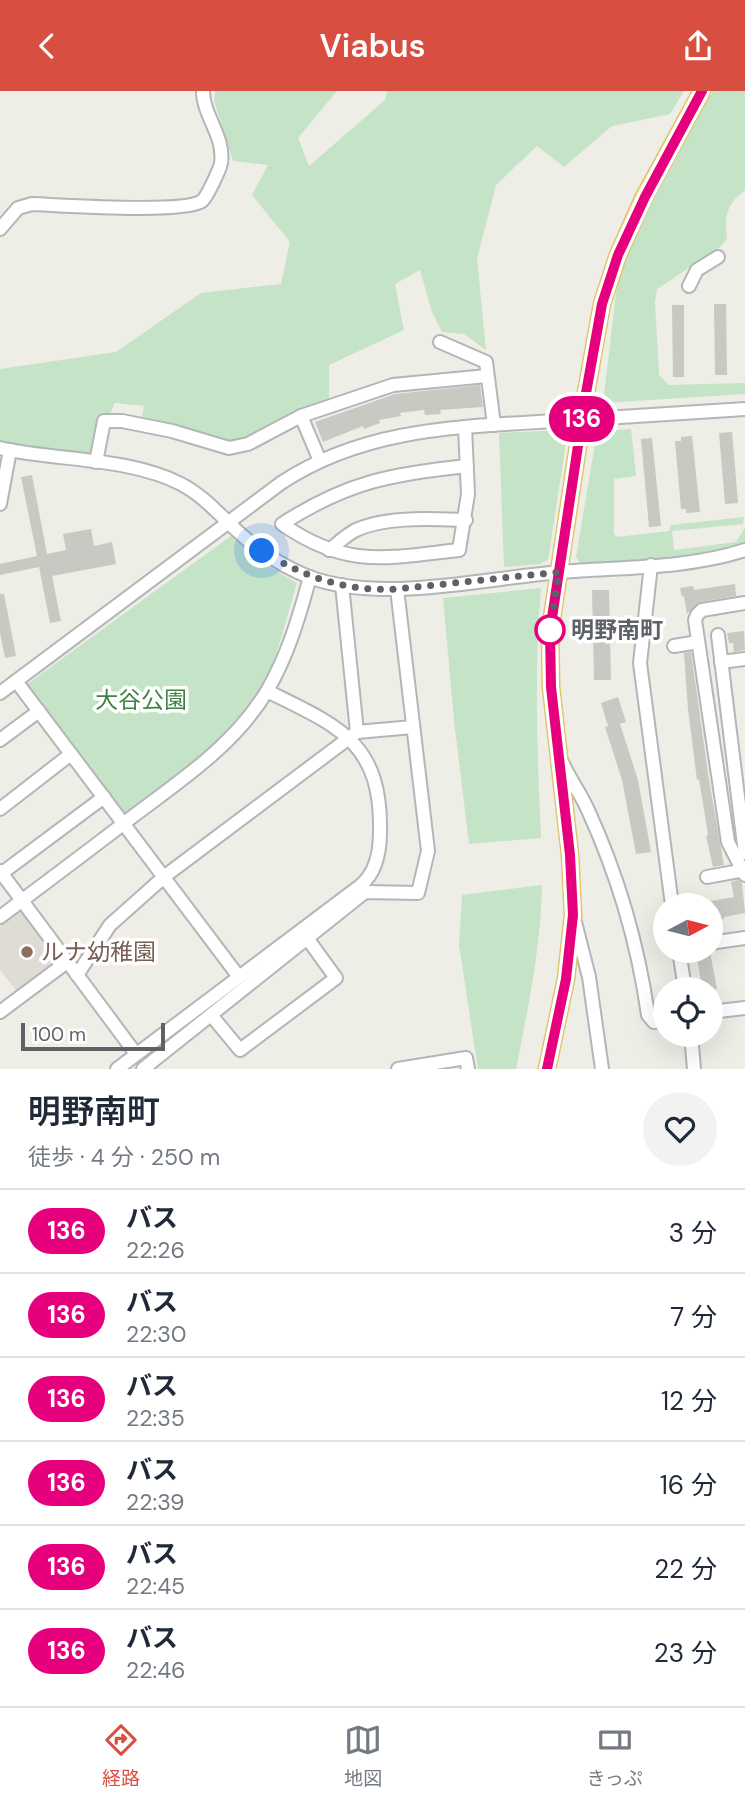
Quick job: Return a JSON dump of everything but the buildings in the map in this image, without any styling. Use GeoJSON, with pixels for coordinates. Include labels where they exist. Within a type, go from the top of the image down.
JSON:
{"type":"FeatureCollection","features":[{"type":"Feature","properties":{"kind":"main road"},"geometry":{"type":"LineString","coordinates":[[547,1069],[566,979],[573,915],[572,876],[550,667],[552,615],[595,339],[608,283],[618,255],[645,197],[702,91]]}},
{"type":"Feature","properties":{"kind":"street"},"geometry":{"type":"LineString","coordinates":[[0,229],[18,208],[32,204],[161,208],[196,204],[203,200],[221,162],[218,137],[205,106],[203,91]]}},
{"type":"Feature","properties":{"kind":"street"},"geometry":{"type":"LineString","coordinates":[[689,286],[696,270],[718,257]]}},
{"type":"Feature","properties":{"kind":"street"},"geometry":{"type":"LineString","coordinates":[[440,342],[486,362],[494,425]]}},
{"type":"Feature","properties":{"kind":"street"},"geometry":{"type":"LineString","coordinates":[[96,462],[104,421],[122,421],[172,431],[229,448],[247,445],[301,416],[393,386],[487,376]]}},
{"type":"Feature","properties":{"kind":"street"},"geometry":{"type":"LineString","coordinates":[[0,694],[281,483],[320,461],[356,447],[393,436],[465,427],[745,409]]}},
{"type":"Feature","properties":{"kind":"street"},"geometry":{"type":"LineString","coordinates":[[301,416],[320,461]]}},
{"type":"Feature","properties":{"kind":"street"},"geometry":{"type":"LineString","coordinates":[[465,427],[467,466],[468,494],[466,520],[459,549],[373,558],[349,557],[302,538],[282,524],[341,491],[371,481],[467,466]]}},
{"type":"Feature","properties":{"kind":"street"},"geometry":{"type":"LineString","coordinates":[[0,504],[5,449],[28,455],[96,462],[151,472],[178,482],[199,496],[262,551],[310,577],[375,589],[706,560],[745,550]]}},
{"type":"Feature","properties":{"kind":"street"},"geometry":{"type":"LineString","coordinates":[[329,550],[356,530],[384,523],[429,518],[466,520]]}},
{"type":"Feature","properties":{"kind":"street"},"geometry":{"type":"LineString","coordinates":[[651,565],[640,663],[676,881],[674,893]]}},
{"type":"Feature","properties":{"kind":"street"},"geometry":{"type":"LineString","coordinates":[[0,917],[220,749],[243,724],[267,691],[290,645],[310,577]]}},
{"type":"Feature","properties":{"kind":"street"},"geometry":{"type":"LineString","coordinates":[[143,1069],[307,938],[363,889],[371,874],[379,852],[381,814],[374,779],[353,735],[342,585]]}},
{"type":"Feature","properties":{"kind":"street"},"geometry":{"type":"LineString","coordinates":[[117,1069],[239,977],[363,889],[418,893],[428,851],[397,589]]}},
{"type":"Feature","properties":{"kind":"street"},"geometry":{"type":"LineString","coordinates":[[707,877],[745,872],[728,842],[695,620],[702,610],[745,603]]}},
{"type":"Feature","properties":{"kind":"street"},"geometry":{"type":"LineString","coordinates":[[718,635],[742,808],[745,853]]}},
{"type":"Feature","properties":{"kind":"street"},"geometry":{"type":"LineString","coordinates":[[674,646],[698,642]]}},
{"type":"Feature","properties":{"kind":"street"},"geometry":{"type":"LineString","coordinates":[[721,662],[745,659]]}},
{"type":"Feature","properties":{"kind":"street"},"geometry":{"type":"LineString","coordinates":[[16,681],[239,977]]}},
{"type":"Feature","properties":{"kind":"street"},"geometry":{"type":"LineString","coordinates":[[267,691],[353,735]]}},
{"type":"Feature","properties":{"kind":"street"},"geometry":{"type":"LineString","coordinates":[[0,740],[39,711]]}},
{"type":"Feature","properties":{"kind":"street"},"geometry":{"type":"LineString","coordinates":[[78,975],[110,925],[165,876],[353,735],[413,727]]}},
{"type":"Feature","properties":{"kind":"street"},"geometry":{"type":"LineString","coordinates":[[559,753],[600,838],[634,938],[648,1015],[653,1021]]}},
{"type":"Feature","properties":{"kind":"street"},"geometry":{"type":"LineString","coordinates":[[0,809],[71,754]]}},
{"type":"Feature","properties":{"kind":"street"},"geometry":{"type":"LineString","coordinates":[[104,797],[1,872],[136,1054]]}},
{"type":"Feature","properties":{"kind":"street"},"geometry":{"type":"LineString","coordinates":[[573,915],[589,977],[602,1069]]}},
{"type":"Feature","properties":{"kind":"street"},"geometry":{"type":"LineString","coordinates":[[211,1015],[240,1050],[337,978],[307,938]]}},
{"type":"Feature","properties":{"kind":"street"},"geometry":{"type":"LineString","coordinates":[[723,941],[745,938]]}},
{"type":"Feature","properties":{"kind":"street"},"geometry":{"type":"LineString","coordinates":[[0,1012],[68,962]]}},
{"type":"Feature","properties":{"kind":"street"},"geometry":{"type":"LineString","coordinates":[[723,1010],[745,1007]]}},
{"type":"Feature","properties":{"kind":"street"},"geometry":{"type":"LineString","coordinates":[[692,1047],[694,1069]]}},
{"type":"Feature","properties":{"kind":"street"},"geometry":{"type":"LineString","coordinates":[[398,1069],[466,1058],[468,1069]]}},
{"type":"Feature","properties":{"kind":"shaded area","name":"ルナ幼稚園"},"geometry":{"type":"Polygon","coordinates":[[[20,911],[25,912],[59,957],[59,962],[21,991],[16,990],[0,970],[0,926],[20,911]]]}},
{"type":"Feature","properties":{"kind":"green space"},"geometry":{"type":"Polygon","coordinates":[[[215,91],[337,91],[298,138],[309,166],[385,100],[387,91],[684,91],[670,114],[612,126],[564,167],[537,146],[496,185],[477,259],[486,350],[464,334],[442,332],[432,312],[420,270],[395,284],[404,330],[329,365],[329,398],[229,446],[141,423],[144,406],[115,403],[91,455],[0,442],[0,369],[116,352],[201,293],[281,284],[290,242],[252,195],[268,165],[233,161],[214,101],[215,91]]]}},
{"type":"Feature","properties":{"kind":"green space"},"geometry":{"type":"Polygon","coordinates":[[[713,91],[745,91],[745,190],[730,206],[726,218],[727,239],[720,247],[657,289],[655,302],[659,375],[669,385],[745,383],[745,394],[603,403],[616,293],[631,238],[713,91]]]}},
{"type":"Feature","properties":{"kind":"green space"},"geometry":{"type":"Polygon","coordinates":[[[631,429],[636,476],[614,479],[614,534],[617,537],[669,531],[671,525],[744,517],[743,524],[672,531],[674,550],[736,542],[745,528],[745,545],[712,554],[581,564],[576,557],[597,432],[631,429]]]}},
{"type":"Feature","properties":{"kind":"green space"},"geometry":{"type":"Polygon","coordinates":[[[568,430],[548,560],[540,564],[504,567],[499,433],[568,430]]]}},
{"type":"Feature","properties":{"kind":"green space","name":"大谷公園"},"geometry":{"type":"Polygon","coordinates":[[[231,536],[260,561],[297,583],[272,665],[255,698],[222,736],[184,769],[124,814],[26,685],[231,536]]]}},
{"type":"Feature","properties":{"kind":"green space"},"geometry":{"type":"Polygon","coordinates":[[[541,588],[537,744],[541,838],[469,844],[443,598],[541,588]]]}},
{"type":"Feature","properties":{"kind":"green space"},"geometry":{"type":"Polygon","coordinates":[[[542,885],[536,954],[516,1069],[478,1069],[459,945],[462,895],[542,885]]]}},
{"type":"Feature","properties":{"kind":"bus line","name":"136"},"geometry":{"type":"LineString","coordinates":[[547,1069],[566,979],[573,915],[573,886],[551,687],[550,631],[586,393],[602,304],[618,255],[645,197],[702,91]]}},
{"type":"Feature","properties":{"kind":"place","name":"明野南町"},"geometry":{"type":"Point","coordinates":[550,630]}},
{"type":"Feature","properties":{"kind":"place","name":"ルナ幼稚園"},"geometry":{"type":"Point","coordinates":[27,952]}},
{"type":"Feature","properties":{"kind":"route"},"geometry":{"type":"LineString","coordinates":[[262,551],[310,577],[353,587],[386,590],[559,572],[550,630]]}}]}
